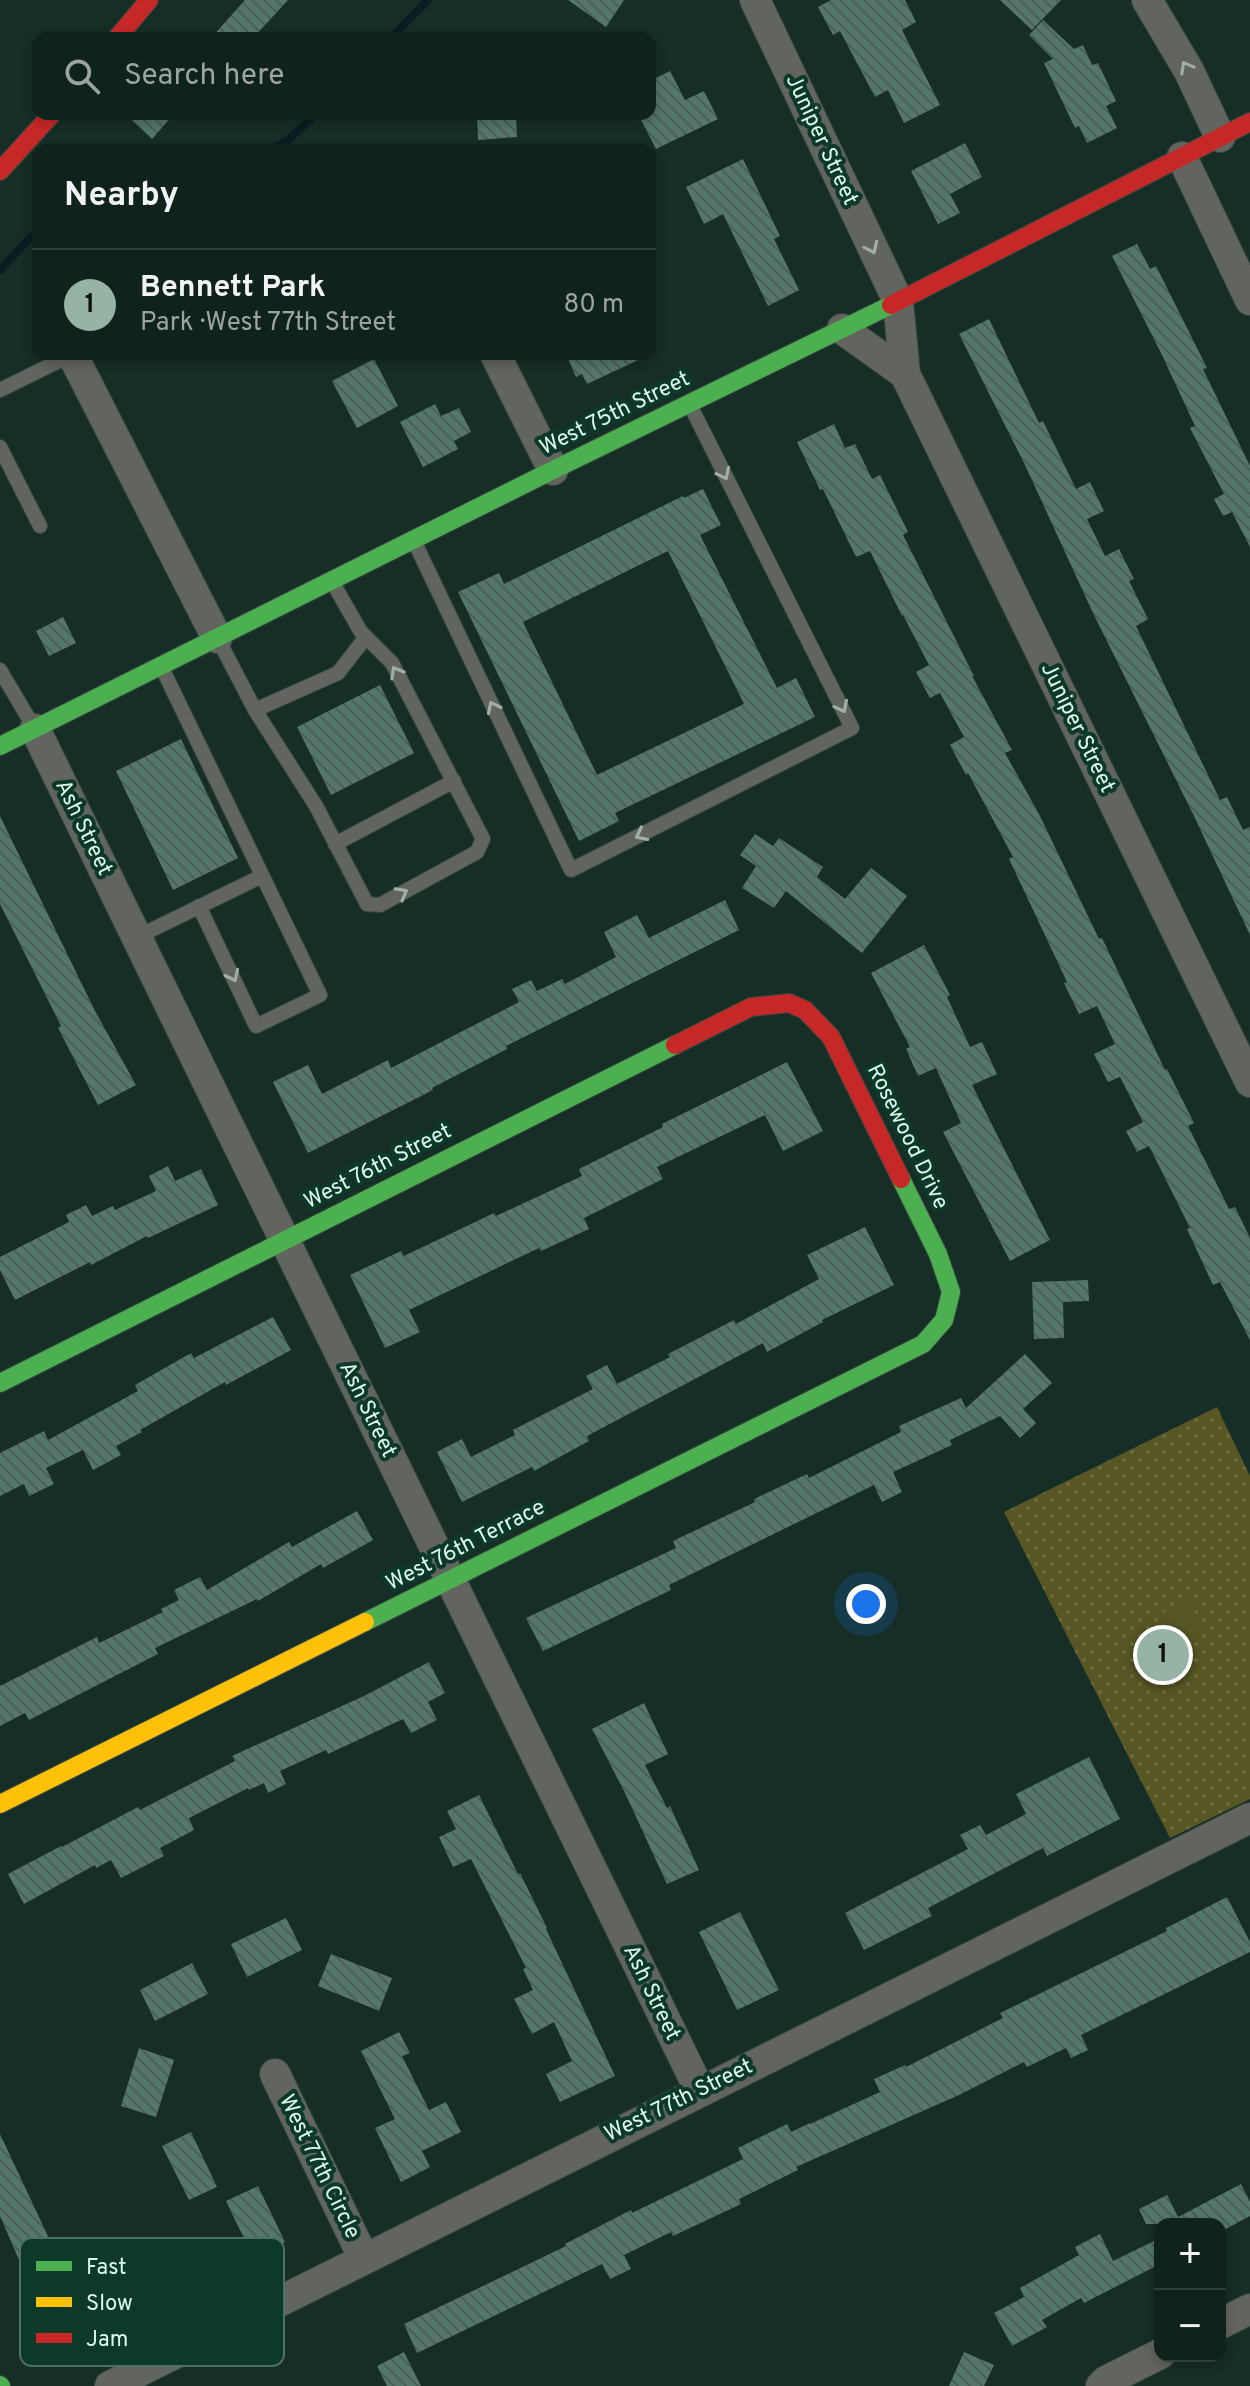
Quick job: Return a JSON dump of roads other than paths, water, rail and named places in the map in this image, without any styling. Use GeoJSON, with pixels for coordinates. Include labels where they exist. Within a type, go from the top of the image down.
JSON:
{"type":"FeatureCollection","features":[{"type":"Feature","properties":{"kind":"street"},"geometry":{"type":"LineString","coordinates":[[122,32],[149,0]]}},
{"type":"Feature","properties":{"kind":"street","name":"Juniper Street"},"geometry":{"type":"LineString","coordinates":[[755,0],[898,301],[905,374],[1250,1082]]}},
{"type":"Feature","properties":{"kind":"street"},"geometry":{"type":"LineString","coordinates":[[1147,0],[1189,71],[1220,137]]}},
{"type":"Feature","properties":{"kind":"street"},"geometry":{"type":"LineString","coordinates":[[2,168],[46,120]]}},
{"type":"Feature","properties":{"kind":"street","name":"West 75th Street"},"geometry":{"type":"LineString","coordinates":[[0,746],[842,329],[1250,122]]}},
{"type":"Feature","properties":{"kind":"street"},"geometry":{"type":"LineString","coordinates":[[1182,157],[1250,300]]}},
{"type":"Feature","properties":{"kind":"street","name":"Juniper Street"},"geometry":{"type":"LineString","coordinates":[[842,329],[905,374]]}},
{"type":"Feature","properties":{"kind":"street"},"geometry":{"type":"LineString","coordinates":[[75,360],[217,638]]}},
{"type":"Feature","properties":{"kind":"street"},"geometry":{"type":"LineString","coordinates":[[498,360],[553,470]]}},
{"type":"Feature","properties":{"kind":"street","name":"Ash Street"},"geometry":{"type":"LineString","coordinates":[[35,729],[700,2091]]}},
{"type":"Feature","properties":{"kind":"street","name":"West 76th Street"},"geometry":{"type":"LineString","coordinates":[[0,1383],[751,1007],[780,1001]]}},
{"type":"Feature","properties":{"kind":"street","name":"Rosewood Drive"},"geometry":{"type":"LineString","coordinates":[[780,1001],[806,1009],[831,1037],[938,1254],[951,1292],[944,1320]]}},
{"type":"Feature","properties":{"kind":"street","name":"West 76th Terrace"},"geometry":{"type":"LineString","coordinates":[[0,1804],[923,1344],[944,1320]]}},
{"type":"Feature","properties":{"kind":"street","name":"West 77th Street"},"geometry":{"type":"LineString","coordinates":[[284,2299],[1250,1818]]}},
{"type":"Feature","properties":{"kind":"street","name":"West 77th Circle"},"geometry":{"type":"LineString","coordinates":[[275,2074],[364,2259]]}},
{"type":"Feature","properties":{"kind":"street"},"geometry":{"type":"LineString","coordinates":[[1226,2321],[1250,2309]]}},
{"type":"Feature","properties":{"kind":"street"},"geometry":{"type":"LineString","coordinates":[[1101,2386],[1154,2357]]}},
{"type":"Feature","properties":{"kind":"street","name":"West 77th Street"},"geometry":{"type":"LineString","coordinates":[[110,2386],[150,2366]]}},
{"type":"Feature","properties":{"kind":"lane"},"geometry":{"type":"LineString","coordinates":[[0,390],[60,360]]}},
{"type":"Feature","properties":{"kind":"lane"},"geometry":{"type":"LineString","coordinates":[[413,540],[571,870],[852,728],[689,405]]}},
{"type":"Feature","properties":{"kind":"lane"},"geometry":{"type":"LineString","coordinates":[[0,447],[40,526]]}},
{"type":"Feature","properties":{"kind":"lane"},"geometry":{"type":"LineString","coordinates":[[217,638],[255,710],[316,806],[367,904],[380,905],[477,852],[483,839],[392,663],[361,632],[332,580]]}},
{"type":"Feature","properties":{"kind":"lane"},"geometry":{"type":"LineString","coordinates":[[255,710],[338,673],[366,637]]}},
{"type":"Feature","properties":{"kind":"lane"},"geometry":{"type":"LineString","coordinates":[[161,666],[320,995],[256,1026],[199,906]]}},
{"type":"Feature","properties":{"kind":"lane"},"geometry":{"type":"LineString","coordinates":[[0,670],[35,729]]}},
{"type":"Feature","properties":{"kind":"lane"},"geometry":{"type":"LineString","coordinates":[[335,844],[454,781]]}},
{"type":"Feature","properties":{"kind":"lane"},"geometry":{"type":"LineString","coordinates":[[137,937],[262,876]]}},
{"type":"Feature","properties":{"kind":"waterway"},"geometry":{"type":"LineString","coordinates":[[397,32],[428,0]]}},
{"type":"Feature","properties":{"kind":"waterway"},"geometry":{"type":"LineString","coordinates":[[281,144],[310,120]]}},
{"type":"Feature","properties":{"kind":"waterway"},"geometry":{"type":"LineString","coordinates":[[0,270],[32,237]]}},
{"type":"Feature","properties":{"kind":"place","name":"Bennett Park"},"geometry":{"type":"Point","coordinates":[1163,1655]}}]}
